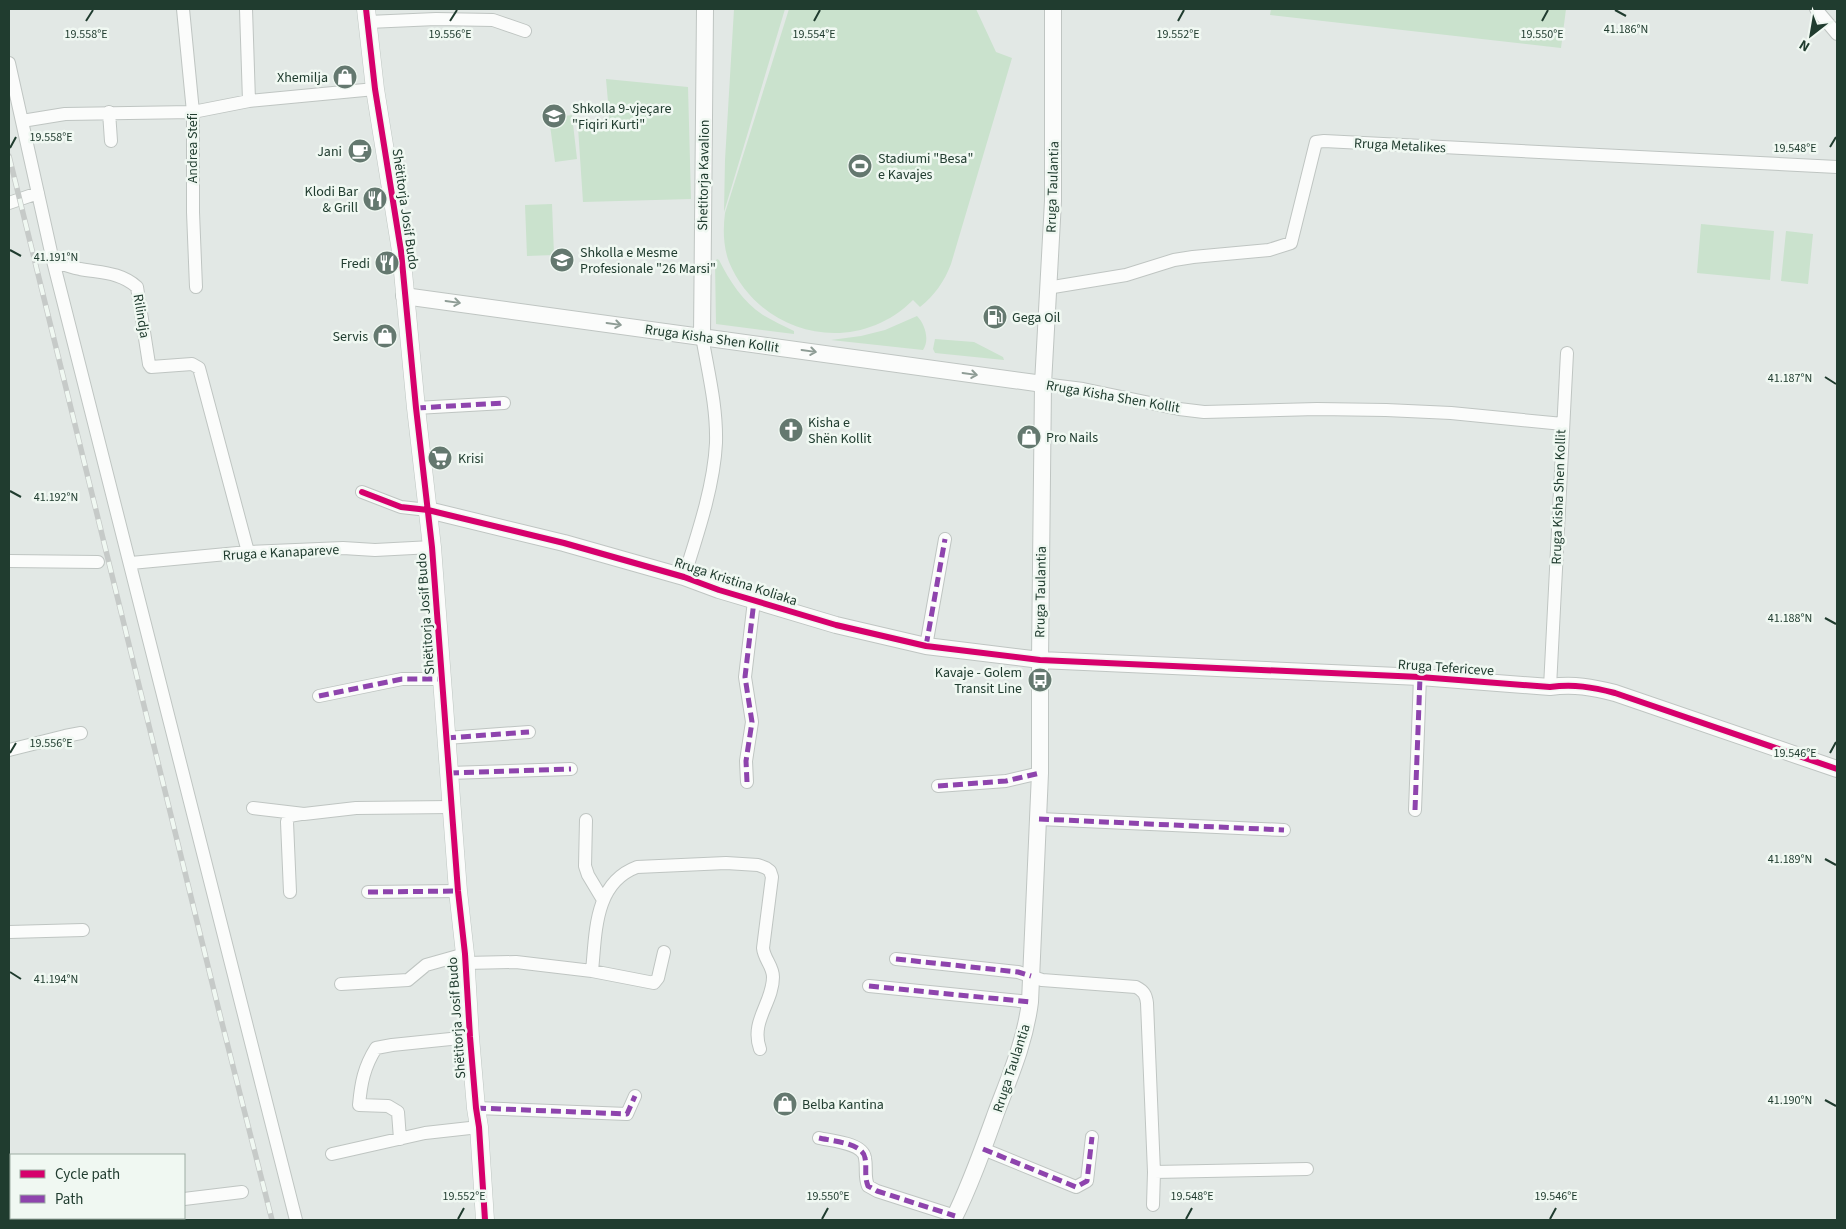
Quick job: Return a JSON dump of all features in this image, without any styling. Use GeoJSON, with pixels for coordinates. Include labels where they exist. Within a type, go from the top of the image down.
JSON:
{"type":"FeatureCollection","features":[{"type":"Feature","properties":{"kind":"main road","name":"Shëtitorja Josif Budo"},"geometry":{"type":"LineString","coordinates":[[367,16],[375,89],[401,251],[404,296],[432,547],[485,1220]]}},
{"type":"Feature","properties":{"kind":"street","name":"Andrea Stefi"},"geometry":{"type":"LineString","coordinates":[[182,9],[193,112],[193,212],[196,287]]}},
{"type":"Feature","properties":{"kind":"street"},"geometry":{"type":"LineString","coordinates":[[246,9],[249,101]]}},
{"type":"Feature","properties":{"kind":"street","name":"Shetitorja Kavalion"},"geometry":{"type":"LineString","coordinates":[[684,577],[708,491],[716,444],[711,382],[702,336],[705,9]]}},
{"type":"Feature","properties":{"kind":"street","name":"Rruga Taulantia"},"geometry":{"type":"LineString","coordinates":[[954,1218],[983,1149],[1020,1051],[1027,1028],[1030,1002],[1039,819],[1043,384],[1053,201],[1053,9]]}},
{"type":"Feature","properties":{"kind":"street"},"geometry":{"type":"LineString","coordinates":[[1823,11],[1837,34]]}},
{"type":"Feature","properties":{"kind":"street"},"geometry":{"type":"LineString","coordinates":[[367,16],[492,20],[525,31]]}},
{"type":"Feature","properties":{"kind":"street"},"geometry":{"type":"LineString","coordinates":[[9,64],[53,261],[296,1220]]}},
{"type":"Feature","properties":{"kind":"street"},"geometry":{"type":"LineString","coordinates":[[22,121],[65,114],[193,112],[249,101],[375,89]]}},
{"type":"Feature","properties":{"kind":"street"},"geometry":{"type":"LineString","coordinates":[[109,112],[111,141]]}},
{"type":"Feature","properties":{"kind":"street","name":"Rruga Metalikes"},"geometry":{"type":"LineString","coordinates":[[1047,288],[1126,275],[1174,260],[1269,250],[1291,242],[1316,142],[1324,140],[1837,167]]}},
{"type":"Feature","properties":{"kind":"street"},"geometry":{"type":"LineString","coordinates":[[9,203],[38,193]]}},
{"type":"Feature","properties":{"kind":"street","name":"Rilindja"},"geometry":{"type":"LineString","coordinates":[[53,261],[79,269],[116,274],[129,279],[137,287],[151,367],[192,364],[199,368],[248,552]]}},
{"type":"Feature","properties":{"kind":"street","name":"Rruga Kisha Shen Kollit"},"geometry":{"type":"LineString","coordinates":[[404,296],[1083,389],[1179,409],[1204,412],[1317,409],[1386,410],[1460,414],[1563,424],[1550,687]]}},
{"type":"Feature","properties":{"kind":"street"},"geometry":{"type":"LineString","coordinates":[[1563,424],[1567,353]]}},
{"type":"Feature","properties":{"kind":"street"},"geometry":{"type":"LineString","coordinates":[[416,408],[504,404]]}},
{"type":"Feature","properties":{"kind":"street"},"geometry":{"type":"LineString","coordinates":[[362,492],[401,507],[428,510]]}},
{"type":"Feature","properties":{"kind":"street","name":"Rruga Kristina Koliaka"},"geometry":{"type":"LineString","coordinates":[[428,510],[564,543],[684,577],[754,601],[836,625],[926,646],[1040,660]]}},
{"type":"Feature","properties":{"kind":"street"},"geometry":{"type":"LineString","coordinates":[[926,646],[945,539]]}},
{"type":"Feature","properties":{"kind":"street","name":"Rruga e Kanapareve"},"geometry":{"type":"LineString","coordinates":[[130,563],[248,552],[432,547]]}},
{"type":"Feature","properties":{"kind":"street"},"geometry":{"type":"LineString","coordinates":[[9,560],[98,562]]}},
{"type":"Feature","properties":{"kind":"street"},"geometry":{"type":"LineString","coordinates":[[746,782],[746,761],[752,722],[745,677],[754,601]]}},
{"type":"Feature","properties":{"kind":"street","name":"Rruga Tefericeve"},"geometry":{"type":"LineString","coordinates":[[1040,660],[1420,677],[1550,687],[1569,685],[1615,693],[1837,769]]}},
{"type":"Feature","properties":{"kind":"street"},"geometry":{"type":"LineString","coordinates":[[1415,810],[1420,677]]}},
{"type":"Feature","properties":{"kind":"street"},"geometry":{"type":"LineString","coordinates":[[319,696],[402,679],[442,679]]}},
{"type":"Feature","properties":{"kind":"street"},"geometry":{"type":"LineString","coordinates":[[446,738],[529,732]]}},
{"type":"Feature","properties":{"kind":"street"},"geometry":{"type":"LineString","coordinates":[[9,750],[81,733]]}},
{"type":"Feature","properties":{"kind":"street"},"geometry":{"type":"LineString","coordinates":[[449,773],[571,769]]}},
{"type":"Feature","properties":{"kind":"street"},"geometry":{"type":"LineString","coordinates":[[938,786],[1006,782],[1040,773]]}},
{"type":"Feature","properties":{"kind":"street"},"geometry":{"type":"LineString","coordinates":[[290,892],[287,822],[289,816],[356,808],[451,807]]}},
{"type":"Feature","properties":{"kind":"street"},"geometry":{"type":"LineString","coordinates":[[253,808],[304,814]]}},
{"type":"Feature","properties":{"kind":"street"},"geometry":{"type":"LineString","coordinates":[[1039,819],[1284,830]]}},
{"type":"Feature","properties":{"kind":"street"},"geometry":{"type":"LineString","coordinates":[[586,820],[585,866],[588,875],[603,900]]}},
{"type":"Feature","properties":{"kind":"street"},"geometry":{"type":"LineString","coordinates":[[592,971],[599,912],[603,900],[624,871],[637,867],[726,863],[758,865],[770,871],[772,877],[763,948],[764,957],[774,976],[757,1031],[760,1049]]}},
{"type":"Feature","properties":{"kind":"street"},"geometry":{"type":"LineString","coordinates":[[368,892],[458,891]]}},
{"type":"Feature","properties":{"kind":"street"},"geometry":{"type":"LineString","coordinates":[[9,932],[82,930]]}},
{"type":"Feature","properties":{"kind":"street"},"geometry":{"type":"LineString","coordinates":[[341,984],[408,980],[426,965],[465,958],[592,971],[654,983],[658,978],[664,952]]}},
{"type":"Feature","properties":{"kind":"street"},"geometry":{"type":"LineString","coordinates":[[896,959],[1018,972],[1042,980],[1128,986],[1142,990],[1146,996],[1147,1003],[1154,1172],[1153,1204]]}},
{"type":"Feature","properties":{"kind":"street"},"geometry":{"type":"LineString","coordinates":[[869,986],[1030,1002]]}},
{"type":"Feature","properties":{"kind":"street"},"geometry":{"type":"LineString","coordinates":[[400,1139],[398,1112],[388,1106],[359,1105],[361,1079],[367,1062],[376,1048],[470,1037]]}},
{"type":"Feature","properties":{"kind":"street"},"geometry":{"type":"LineString","coordinates":[[476,1108],[627,1114],[635,1096]]}},
{"type":"Feature","properties":{"kind":"street"},"geometry":{"type":"LineString","coordinates":[[332,1154],[425,1133],[479,1127]]}},
{"type":"Feature","properties":{"kind":"street"},"geometry":{"type":"LineString","coordinates":[[983,1149],[1076,1188],[1087,1181],[1092,1137]]}},
{"type":"Feature","properties":{"kind":"street"},"geometry":{"type":"LineString","coordinates":[[819,1138],[856,1147],[864,1152],[866,1160],[865,1177],[868,1186],[877,1191],[954,1218]]}},
{"type":"Feature","properties":{"kind":"street"},"geometry":{"type":"LineString","coordinates":[[1154,1172],[1307,1169]]}},
{"type":"Feature","properties":{"kind":"street"},"geometry":{"type":"LineString","coordinates":[[185,1199],[242,1192]]}},
{"type":"Feature","properties":{"kind":"green space"},"geometry":{"type":"Polygon","coordinates":[[[734,9],[785,9],[724,212],[725,160],[734,9]]]}},
{"type":"Feature","properties":{"kind":"green space","name":"Stadiumi \"Besa\" e Kavajes"},"geometry":{"type":"Polygon","coordinates":[[[789,9],[976,9],[996,52],[1012,58],[951,264],[939,288],[920,307],[913,300],[890,318],[864,329],[837,333],[811,330],[786,322],[763,307],[743,287],[729,262],[726,250],[725,213],[789,9]]]}},
{"type":"Feature","properties":{"kind":"green space"},"geometry":{"type":"Polygon","coordinates":[[[1271,9],[1566,9],[1561,48],[1270,15],[1271,9]]]}},
{"type":"Feature","properties":{"kind":"green space"},"geometry":{"type":"Polygon","coordinates":[[[606,79],[688,87],[691,199],[583,202],[578,127],[610,125],[606,79]]]}},
{"type":"Feature","properties":{"kind":"green space"},"geometry":{"type":"Polygon","coordinates":[[[572,115],[577,159],[555,162],[549,118],[572,115]]]}},
{"type":"Feature","properties":{"kind":"green space"},"geometry":{"type":"Polygon","coordinates":[[[552,204],[554,255],[527,256],[525,205],[552,204]]]}},
{"type":"Feature","properties":{"kind":"green space"},"geometry":{"type":"Polygon","coordinates":[[[1701,224],[1774,231],[1770,280],[1697,273],[1701,224]]]}},
{"type":"Feature","properties":{"kind":"green space"},"geometry":{"type":"Polygon","coordinates":[[[1786,231],[1813,234],[1808,284],[1781,281],[1786,231]]]}},
{"type":"Feature","properties":{"kind":"green space"},"geometry":{"type":"Polygon","coordinates":[[[717,259],[737,290],[749,304],[763,315],[794,331],[794,334],[716,324],[715,262],[717,259]]]}},
{"type":"Feature","properties":{"kind":"green space"},"geometry":{"type":"Polygon","coordinates":[[[917,316],[926,332],[926,342],[923,350],[831,340],[861,336],[885,330],[917,316]]]}},
{"type":"Feature","properties":{"kind":"green space"},"geometry":{"type":"Polygon","coordinates":[[[935,339],[974,342],[1003,357],[1004,360],[935,353],[933,349],[935,339]]]}},
{"type":"Feature","properties":{"kind":"railway"},"geometry":{"type":"LineString","coordinates":[[9,156],[272,1220]]}},
{"type":"Feature","properties":{"kind":"marked path"},"geometry":{"type":"LineString","coordinates":[[416,408],[504,403]]}},
{"type":"Feature","properties":{"kind":"marked path"},"geometry":{"type":"LineString","coordinates":[[926,646],[945,539]]}},
{"type":"Feature","properties":{"kind":"marked path"},"geometry":{"type":"LineString","coordinates":[[747,782],[746,761],[752,722],[745,677],[754,601]]}},
{"type":"Feature","properties":{"kind":"marked path"},"geometry":{"type":"LineString","coordinates":[[1415,810],[1420,677]]}},
{"type":"Feature","properties":{"kind":"marked path"},"geometry":{"type":"LineString","coordinates":[[319,696],[402,679],[442,679]]}},
{"type":"Feature","properties":{"kind":"marked path"},"geometry":{"type":"LineString","coordinates":[[446,738],[529,732]]}},
{"type":"Feature","properties":{"kind":"marked path"},"geometry":{"type":"LineString","coordinates":[[449,773],[571,769]]}},
{"type":"Feature","properties":{"kind":"marked path"},"geometry":{"type":"LineString","coordinates":[[938,786],[1006,781],[1040,773]]}},
{"type":"Feature","properties":{"kind":"marked path"},"geometry":{"type":"LineString","coordinates":[[1039,819],[1284,830]]}},
{"type":"Feature","properties":{"kind":"marked path"},"geometry":{"type":"LineString","coordinates":[[368,892],[458,891]]}},
{"type":"Feature","properties":{"kind":"marked path"},"geometry":{"type":"LineString","coordinates":[[896,959],[1018,972],[1031,976]]}},
{"type":"Feature","properties":{"kind":"marked path"},"geometry":{"type":"LineString","coordinates":[[869,986],[1030,1002]]}},
{"type":"Feature","properties":{"kind":"marked path"},"geometry":{"type":"LineString","coordinates":[[476,1108],[627,1114],[635,1096]]}},
{"type":"Feature","properties":{"kind":"marked path"},"geometry":{"type":"LineString","coordinates":[[983,1149],[1076,1187],[1087,1181],[1092,1137]]}},
{"type":"Feature","properties":{"kind":"marked path"},"geometry":{"type":"LineString","coordinates":[[819,1138],[859,1149],[865,1158],[868,1186],[877,1191],[955,1216]]}},
{"type":"Feature","properties":{"kind":"cycle path"},"geometry":{"type":"LineString","coordinates":[[366,9],[375,89],[401,251],[432,547],[485,1220]]}},
{"type":"Feature","properties":{"kind":"cycle path"},"geometry":{"type":"LineString","coordinates":[[362,492],[401,507],[428,510],[564,543],[684,577],[719,590],[836,625],[926,646],[1040,660],[1420,677],[1550,687],[1575,686],[1591,688],[1615,693],[1837,769]]}},
{"type":"Feature","properties":{"kind":"place","name":"Xhemilja"},"geometry":{"type":"Point","coordinates":[345,77]}},
{"type":"Feature","properties":{"kind":"place","name":"Shkolla 9-vjeçare \"Fiqiri Kurti\""},"geometry":{"type":"Point","coordinates":[554,116]}},
{"type":"Feature","properties":{"kind":"place","name":"Jani"},"geometry":{"type":"Point","coordinates":[360,151]}},
{"type":"Feature","properties":{"kind":"place","name":"Stadiumi \"Besa\" e Kavajes"},"geometry":{"type":"Point","coordinates":[860,166]}},
{"type":"Feature","properties":{"kind":"place","name":"Klodi Bar & Grill"},"geometry":{"type":"Point","coordinates":[375,199]}},
{"type":"Feature","properties":{"kind":"place","name":"Shkolla e Mesme Profesionale \"26 Marsi\""},"geometry":{"type":"Point","coordinates":[562,260]}},
{"type":"Feature","properties":{"kind":"place","name":"Fredi"},"geometry":{"type":"Point","coordinates":[387,263]}},
{"type":"Feature","properties":{"kind":"place","name":"Gega Oil"},"geometry":{"type":"Point","coordinates":[995,317]}},
{"type":"Feature","properties":{"kind":"place","name":"Servis"},"geometry":{"type":"Point","coordinates":[385,336]}},
{"type":"Feature","properties":{"kind":"place","name":"Kisha e Shën Kollit"},"geometry":{"type":"Point","coordinates":[791,430]}},
{"type":"Feature","properties":{"kind":"place","name":"Pro Nails"},"geometry":{"type":"Point","coordinates":[1029,437]}},
{"type":"Feature","properties":{"kind":"place","name":"Krisi"},"geometry":{"type":"Point","coordinates":[440,458]}},
{"type":"Feature","properties":{"kind":"place","name":"Kavaje - Golem Transit Line"},"geometry":{"type":"Point","coordinates":[1040,680]}},
{"type":"Feature","properties":{"kind":"place","name":"Belba Kantina"},"geometry":{"type":"Point","coordinates":[785,1104]}}]}
